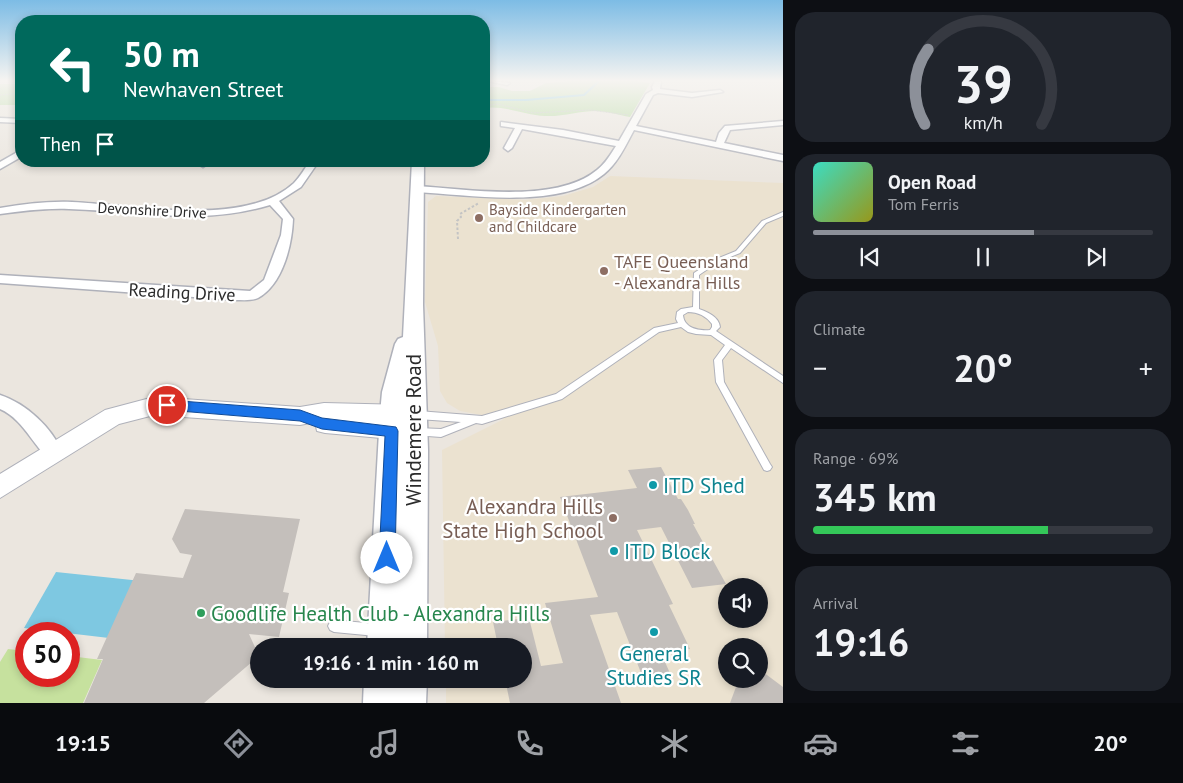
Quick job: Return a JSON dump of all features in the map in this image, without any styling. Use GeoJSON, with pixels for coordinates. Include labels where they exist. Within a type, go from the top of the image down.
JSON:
{"type":"FeatureCollection","features":[{"type":"Feature","properties":{"kind":"main road","name":"Windemere Road"},"geometry":{"type":"LineString","coordinates":[[398,637],[403,423],[414,305],[418,167]]}},
{"type":"Feature","properties":{"kind":"main road"},"geometry":{"type":"LineString","coordinates":[[381,703],[382,688]]}},
{"type":"Feature","properties":{"kind":"main road"},"geometry":{"type":"LineString","coordinates":[[408,703],[409,688]]}},
{"type":"Feature","properties":{"kind":"street"},"geometry":{"type":"LineString","coordinates":[[417,188],[529,194],[575,186],[601,173],[638,114]]}},
{"type":"Feature","properties":{"kind":"street"},"geometry":{"type":"LineString","coordinates":[[0,120],[15,120]]}},
{"type":"Feature","properties":{"kind":"street"},"geometry":{"type":"LineString","coordinates":[[719,145],[723,133],[728,128],[783,123]]}},
{"type":"Feature","properties":{"kind":"street"},"geometry":{"type":"LineString","coordinates":[[504,124],[563,132],[620,144]]}},
{"type":"Feature","properties":{"kind":"street"},"geometry":{"type":"LineString","coordinates":[[508,148],[520,126]]}},
{"type":"Feature","properties":{"kind":"street"},"geometry":{"type":"LineString","coordinates":[[630,128],[783,158]]}},
{"type":"Feature","properties":{"kind":"street"},"geometry":{"type":"LineString","coordinates":[[0,166],[15,157]]}},
{"type":"Feature","properties":{"kind":"street","name":"Devonshire Drive"},"geometry":{"type":"LineString","coordinates":[[0,211],[49,206],[78,206],[200,215],[230,212],[273,200],[294,189],[308,175],[311,167]]}},
{"type":"Feature","properties":{"kind":"street","name":"Reading Drive"},"geometry":{"type":"LineString","coordinates":[[0,278],[235,296],[253,295],[270,282],[288,235],[288,219],[273,200]]}},
{"type":"Feature","properties":{"kind":"street"},"geometry":{"type":"LineString","coordinates":[[0,402],[12,406],[26,415],[54,453]]}},
{"type":"Feature","properties":{"kind":"street"},"geometry":{"type":"LineString","coordinates":[[0,487],[113,416],[154,406],[300,416],[322,424],[403,423]]}},
{"type":"Feature","properties":{"kind":"lane"},"geometry":{"type":"LineString","coordinates":[[696,310],[696,274],[716,261],[738,252],[764,222],[783,214]]}},
{"type":"Feature","properties":{"kind":"lane"},"geometry":{"type":"LineString","coordinates":[[712,332],[716,327],[714,320],[696,310],[682,311],[679,318],[683,324],[700,333],[712,332],[783,380]]}},
{"type":"Feature","properties":{"kind":"lane"},"geometry":{"type":"LineString","coordinates":[[403,423],[441,433],[473,421],[559,397],[657,330],[683,324]]}},
{"type":"Feature","properties":{"kind":"lane"},"geometry":{"type":"LineString","coordinates":[[730,344],[718,360],[720,382],[767,467]]}},
{"type":"Feature","properties":{"kind":"lane"},"geometry":{"type":"LineString","coordinates":[[403,423],[440,415],[473,421]]}},
{"type":"Feature","properties":{"kind":"lane"},"geometry":{"type":"LineString","coordinates":[[334,626],[398,637]]}},
{"type":"Feature","properties":{"kind":"path"},"geometry":{"type":"LineString","coordinates":[[620,114],[629,115]]}},
{"type":"Feature","properties":{"kind":"path"},"geometry":{"type":"LineString","coordinates":[[458,239],[457,221],[461,217],[460,214],[483,200]]}},
{"type":"Feature","properties":{"kind":"shaded area","name":"Alexandra Hills State High School"},"geometry":{"type":"Polygon","coordinates":[[[610,176],[783,183],[783,703],[446,703],[446,688],[532,688],[532,638],[445,638],[442,450],[504,419],[460,411],[447,403],[440,391],[438,346],[425,302],[428,202],[436,196],[526,200],[563,196],[593,187],[610,176]]]}},
{"type":"Feature","properties":{"kind":"green space"},"geometry":{"type":"Polygon","coordinates":[[[528,114],[572,114],[558,116],[528,114]]]}},
{"type":"Feature","properties":{"kind":"green space"},"geometry":{"type":"Polygon","coordinates":[[[616,114],[632,114],[630,117],[616,114]]]}},
{"type":"Feature","properties":{"kind":"green space"},"geometry":{"type":"Polygon","coordinates":[[[8,649],[15,650],[15,687],[80,687],[80,657],[102,660],[83,703],[0,703],[0,662],[8,649]]]}},
{"type":"Feature","properties":{"kind":"water"},"geometry":{"type":"Polygon","coordinates":[[[56,572],[151,582],[126,640],[80,635],[80,622],[27,622],[56,572]]]}},
{"type":"Feature","properties":{"kind":"building"},"geometry":{"type":"Polygon","coordinates":[[[661,467],[678,499],[681,499],[688,510],[695,524],[693,524],[723,578],[718,578],[718,585],[692,588],[661,527],[637,530],[673,604],[669,605],[690,649],[661,653],[673,680],[645,683],[617,612],[590,615],[621,703],[510,703],[507,688],[532,688],[532,638],[496,638],[493,622],[529,618],[541,666],[563,663],[545,603],[598,597],[560,497],[637,488],[628,470],[661,467]]]}},
{"type":"Feature","properties":{"kind":"building","name":"Goodlife Health Club - Alexandra Hills"},"geometry":{"type":"Polygon","coordinates":[[[185,509],[300,519],[283,592],[289,593],[279,637],[249,634],[251,638],[250,664],[204,703],[84,703],[103,659],[97,659],[136,573],[183,578],[192,555],[180,553],[172,539],[185,509]]]}},
{"type":"Feature","properties":{"kind":"building"},"geometry":{"type":"Polygon","coordinates":[[[768,676],[783,687],[783,703],[730,703],[736,688],[768,688],[768,676]]]}},
{"type":"Feature","properties":{"kind":"place","name":"Bayside Kindergarten and Childcare"},"geometry":{"type":"Point","coordinates":[479,218]}},
{"type":"Feature","properties":{"kind":"place","name":"TAFE Queensland - Alexandra Hills"},"geometry":{"type":"Point","coordinates":[604,271]}},
{"type":"Feature","properties":{"kind":"place","name":"ITD Shed"},"geometry":{"type":"Point","coordinates":[653,485]}},
{"type":"Feature","properties":{"kind":"place","name":"Alexandra Hills State High School"},"geometry":{"type":"Point","coordinates":[613,518]}},
{"type":"Feature","properties":{"kind":"place","name":"ITD Block"},"geometry":{"type":"Point","coordinates":[614,551]}},
{"type":"Feature","properties":{"kind":"place","name":"Goodlife Health Club - Alexandra Hills"},"geometry":{"type":"Point","coordinates":[201,613]}},
{"type":"Feature","properties":{"kind":"place","name":"General Studies SR"},"geometry":{"type":"Point","coordinates":[654,632]}},
{"type":"Feature","properties":{"kind":"route"},"geometry":{"type":"LineString","coordinates":[[167,405],[300,416],[322,424],[392,431],[387,518],[387,558]]}}]}
